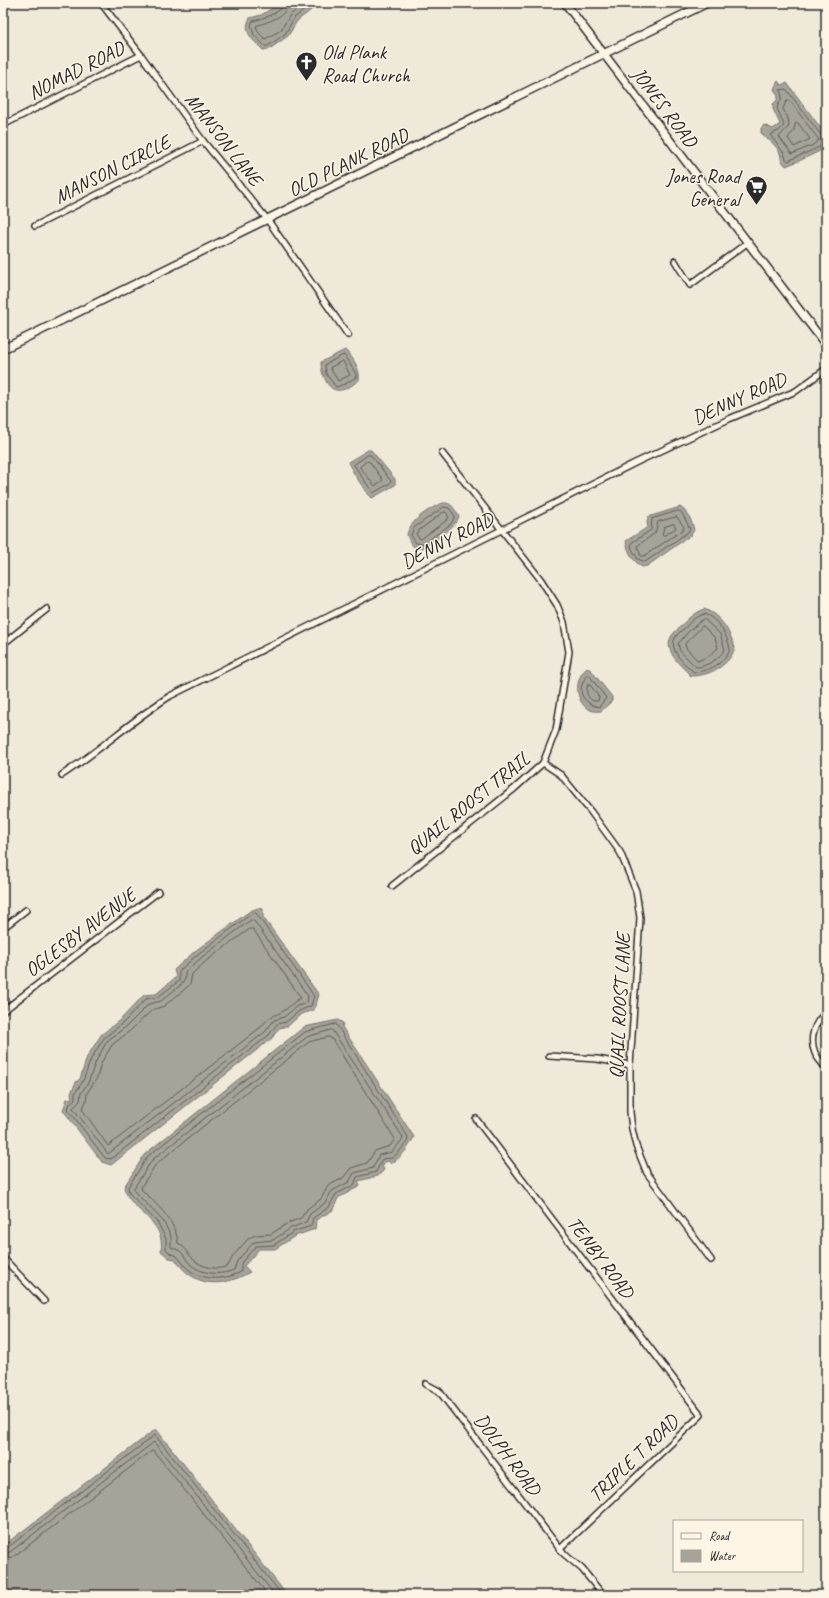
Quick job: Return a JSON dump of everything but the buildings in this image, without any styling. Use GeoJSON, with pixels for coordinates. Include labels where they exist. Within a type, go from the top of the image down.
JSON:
{"type":"FeatureCollection","features":[{"type":"Feature","properties":{"kind":"street","name":"MANSON LANE"},"geometry":{"type":"LineString","coordinates":[[101,3],[203,140],[268,219],[348,335]]}},
{"type":"Feature","properties":{"kind":"street","name":"JONES ROAD"},"geometry":{"type":"LineString","coordinates":[[565,3],[747,243],[826,344]]}},
{"type":"Feature","properties":{"kind":"street","name":"OLD PLANK ROAD"},"geometry":{"type":"LineString","coordinates":[[3,349],[707,3]]}},
{"type":"Feature","properties":{"kind":"street","name":"NOMAD ROAD"},"geometry":{"type":"LineString","coordinates":[[3,125],[141,55]]}},
{"type":"Feature","properties":{"kind":"street","name":"MANSON CIRCLE"},"geometry":{"type":"LineString","coordinates":[[35,226],[203,140]]}},
{"type":"Feature","properties":{"kind":"street"},"geometry":{"type":"LineString","coordinates":[[675,261],[690,285],[747,243]]}},
{"type":"Feature","properties":{"kind":"street","name":"DENNY ROAD"},"geometry":{"type":"LineString","coordinates":[[62,775],[92,756],[139,716],[170,696],[677,443],[796,391],[826,369]]}},
{"type":"Feature","properties":{"kind":"street"},"geometry":{"type":"LineString","coordinates":[[442,453],[503,529]]}},
{"type":"Feature","properties":{"kind":"street","name":"QUAIL ROOST TRAIL"},"geometry":{"type":"LineString","coordinates":[[392,886],[505,796],[543,763],[556,730],[569,652],[567,633],[556,604],[542,580],[503,529]]}},
{"type":"Feature","properties":{"kind":"street"},"geometry":{"type":"LineString","coordinates":[[3,644],[47,609]]}},
{"type":"Feature","properties":{"kind":"street","name":"QUAIL ROOST LANE"},"geometry":{"type":"LineString","coordinates":[[543,763],[561,775],[591,812],[620,852],[628,868],[636,891],[640,918],[630,1065],[630,1112],[636,1146],[642,1163],[656,1188],[711,1260]]}},
{"type":"Feature","properties":{"kind":"street","name":"OGLESBY AVENUE"},"geometry":{"type":"LineString","coordinates":[[3,1010],[158,892]]}},
{"type":"Feature","properties":{"kind":"street"},"geometry":{"type":"LineString","coordinates":[[3,928],[26,910]]}},
{"type":"Feature","properties":{"kind":"street"},"geometry":{"type":"LineString","coordinates":[[826,1013],[816,1025],[813,1043],[815,1053],[826,1068]]}},
{"type":"Feature","properties":{"kind":"street"},"geometry":{"type":"LineString","coordinates":[[549,1056],[597,1059],[630,1065]]}},
{"type":"Feature","properties":{"kind":"street","name":"TENBY ROAD"},"geometry":{"type":"LineString","coordinates":[[476,1119],[701,1415]]}},
{"type":"Feature","properties":{"kind":"street"},"geometry":{"type":"LineString","coordinates":[[3,1258],[44,1301]]}},
{"type":"Feature","properties":{"kind":"street","name":"DOLPH ROAD"},"geometry":{"type":"LineString","coordinates":[[426,1384],[439,1391],[560,1549],[571,1561],[582,1569],[603,1595]]}},
{"type":"Feature","properties":{"kind":"street","name":"TRIPLE T ROAD"},"geometry":{"type":"LineString","coordinates":[[560,1549],[701,1415]]}},
{"type":"Feature","properties":{"kind":"water"},"geometry":{"type":"Polygon","coordinates":[[[281,3],[320,3],[297,21],[288,36],[268,50],[263,50],[250,36],[247,28],[248,23],[250,18],[261,15],[281,3]]]}},
{"type":"Feature","properties":{"kind":"water"},"geometry":{"type":"Polygon","coordinates":[[[778,81],[781,85],[787,83],[826,135],[826,148],[786,166],[781,160],[781,156],[777,148],[761,133],[761,128],[764,125],[773,129],[780,124],[773,109],[773,104],[777,100],[778,96],[774,89],[778,81]]]}},
{"type":"Feature","properties":{"kind":"water"},"geometry":{"type":"Polygon","coordinates":[[[345,350],[356,364],[359,372],[359,380],[343,390],[334,390],[327,383],[323,375],[321,362],[345,350]]]}},
{"type":"Feature","properties":{"kind":"water"},"geometry":{"type":"Polygon","coordinates":[[[368,450],[371,450],[395,479],[395,485],[372,498],[359,481],[348,462],[368,450]]]}},
{"type":"Feature","properties":{"kind":"water"},"geometry":{"type":"Polygon","coordinates":[[[443,503],[452,506],[459,516],[457,520],[453,526],[427,546],[421,548],[414,547],[410,543],[407,535],[412,525],[421,515],[443,503]]]}},
{"type":"Feature","properties":{"kind":"water"},"geometry":{"type":"Polygon","coordinates":[[[680,507],[687,514],[692,523],[694,530],[691,535],[647,566],[642,567],[631,556],[626,541],[648,527],[648,517],[680,507]]]}},
{"type":"Feature","properties":{"kind":"water"},"geometry":{"type":"Polygon","coordinates":[[[704,609],[715,615],[724,625],[735,648],[728,660],[718,669],[698,676],[691,676],[675,659],[669,643],[673,634],[686,620],[704,609]]]}},
{"type":"Feature","properties":{"kind":"water"},"geometry":{"type":"Polygon","coordinates":[[[587,668],[591,670],[612,697],[612,701],[601,711],[593,711],[586,708],[579,696],[579,681],[587,668]]]}},
{"type":"Feature","properties":{"kind":"water"},"geometry":{"type":"Polygon","coordinates":[[[258,908],[263,909],[263,917],[319,995],[314,1010],[301,1014],[288,1026],[279,1028],[272,1038],[111,1165],[102,1162],[63,1110],[67,1099],[72,1098],[71,1093],[76,1082],[80,1079],[87,1057],[101,1035],[121,1019],[144,995],[156,994],[176,977],[174,970],[195,951],[250,911],[258,908]]]}},
{"type":"Feature","properties":{"kind":"water"},"geometry":{"type":"Polygon","coordinates":[[[338,1020],[343,1023],[342,1027],[414,1137],[412,1141],[395,1161],[391,1164],[389,1161],[385,1162],[382,1166],[384,1170],[378,1176],[358,1181],[360,1186],[338,1198],[333,1210],[316,1220],[315,1229],[295,1236],[275,1249],[259,1249],[244,1266],[250,1272],[229,1281],[219,1283],[200,1280],[191,1276],[175,1259],[169,1258],[161,1251],[161,1240],[158,1231],[133,1203],[124,1187],[145,1154],[304,1027],[338,1020]]]}},
{"type":"Feature","properties":{"kind":"water"},"geometry":{"type":"Polygon","coordinates":[[[156,1429],[287,1595],[8,1595],[3,1588],[3,1546],[156,1429]]]}},
{"type":"Feature","properties":{"kind":"place","name":"Old Plank Road Church"},"geometry":{"type":"Point","coordinates":[307,82]}},
{"type":"Feature","properties":{"kind":"place","name":"Jones Road General"},"geometry":{"type":"Point","coordinates":[756,206]}}]}
